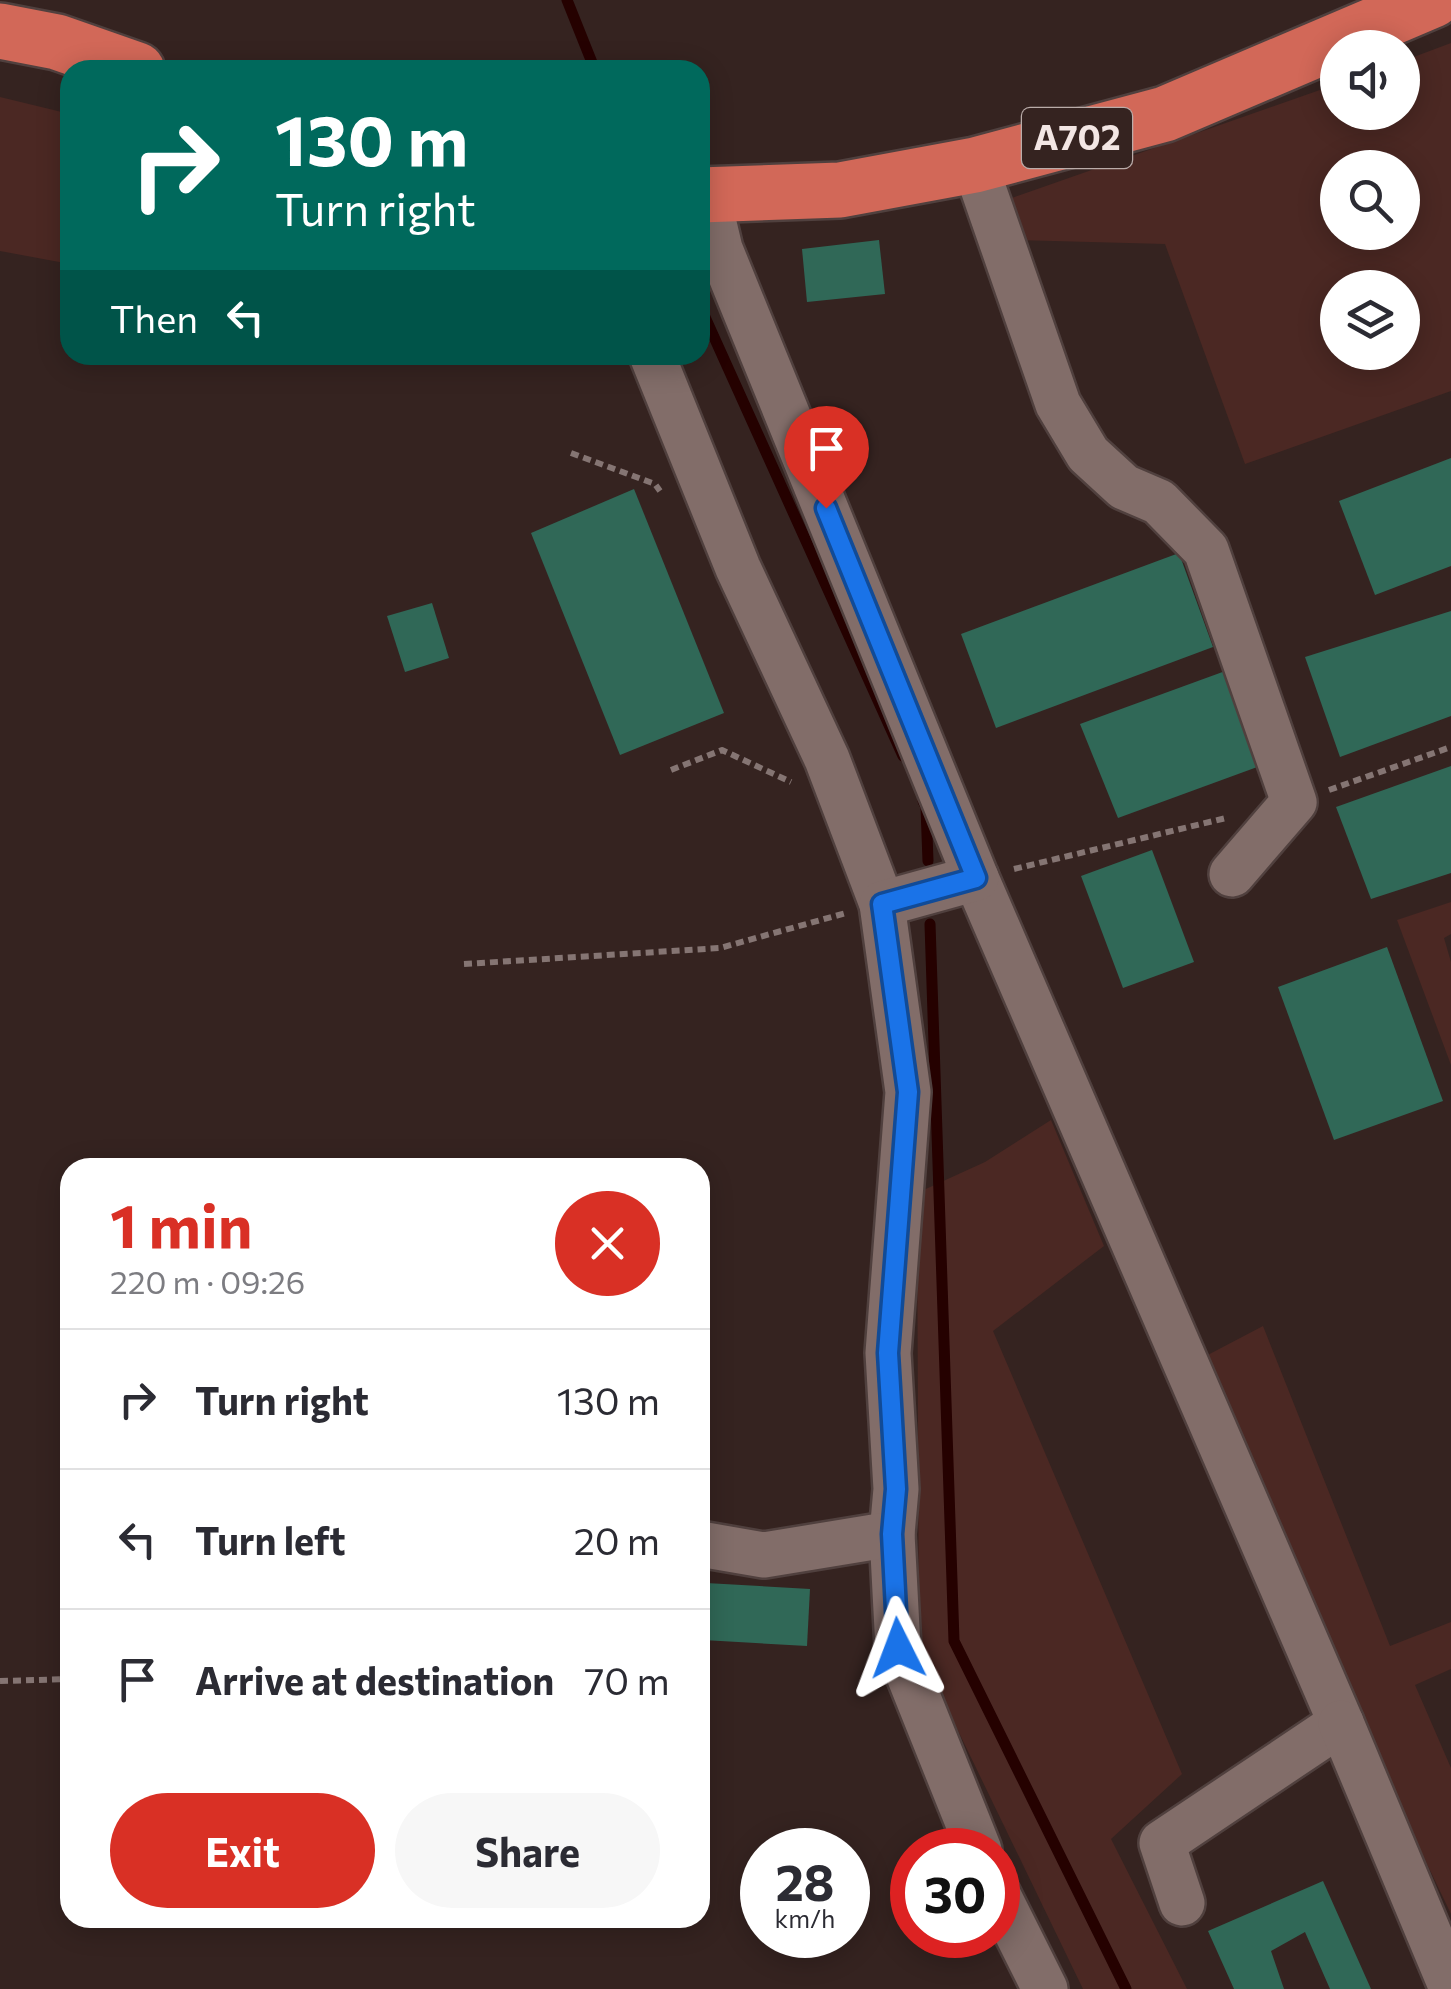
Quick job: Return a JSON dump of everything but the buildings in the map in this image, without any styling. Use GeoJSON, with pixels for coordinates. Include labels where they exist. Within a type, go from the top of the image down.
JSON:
{"type":"FeatureCollection","features":[{"type":"Feature","properties":{"kind":"highway","name":"A702"},"geometry":{"type":"LineString","coordinates":[[710,195],[840,190],[975,166],[1165,114],[1434,0]]}},
{"type":"Feature","properties":{"kind":"highway"},"geometry":{"type":"LineString","coordinates":[[0,31],[57,42],[108,60]]}},
{"type":"Feature","properties":{"kind":"street"},"geometry":{"type":"LineString","coordinates":[[975,166],[1058,404],[1088,454],[1124,487],[1159,502],[1206,550],[1294,802],[1232,874]]}},
{"type":"Feature","properties":{"kind":"street"},"geometry":{"type":"LineString","coordinates":[[710,215],[720,249],[976,878],[1451,1986]]}},
{"type":"Feature","properties":{"kind":"street"},"geometry":{"type":"LineString","coordinates":[[656,365],[738,568],[828,759],[882,904],[908,1092],[888,1353],[896,1489],[892,1534],[898,1648],[970,1828]]}},
{"type":"Feature","properties":{"kind":"street"},"geometry":{"type":"LineString","coordinates":[[882,904],[976,878]]}},
{"type":"Feature","properties":{"kind":"street"},"geometry":{"type":"LineString","coordinates":[[710,1546],[764,1556],[892,1534]]}},
{"type":"Feature","properties":{"kind":"street"},"geometry":{"type":"LineString","coordinates":[[1182,1904],[1162,1843],[1341,1723]]}},
{"type":"Feature","properties":{"kind":"street"},"geometry":{"type":"LineString","coordinates":[[1020,1942],[1044,1989]]}},
{"type":"Feature","properties":{"kind":"path"},"geometry":{"type":"LineString","coordinates":[[976,878],[1294,802],[1451,747]]}},
{"type":"Feature","properties":{"kind":"path"},"geometry":{"type":"LineString","coordinates":[[671,770],[722,750],[798,785]]}},
{"type":"Feature","properties":{"kind":"path"},"geometry":{"type":"LineString","coordinates":[[464,964],[720,948],[882,904]]}},
{"type":"Feature","properties":{"kind":"path"},"geometry":{"type":"LineString","coordinates":[[0,1682],[60,1679]]}},
{"type":"Feature","properties":{"kind":"shaded area"},"geometry":{"type":"Polygon","coordinates":[[[1451,43],[1451,391],[1245,464],[1165,244],[1015,240],[1009,199],[1320,90],[1320,130],[1420,130],[1420,55],[1451,43]]]}},
{"type":"Feature","properties":{"kind":"shaded area"},"geometry":{"type":"Polygon","coordinates":[[[0,97],[60,112],[60,262],[0,251],[0,97]]]}},
{"type":"Feature","properties":{"kind":"shaded area"},"geometry":{"type":"Polygon","coordinates":[[[1451,902],[1451,934],[1444,938],[1451,962],[1451,1065],[1397,920],[1451,902]]]}},
{"type":"Feature","properties":{"kind":"shaded area"},"geometry":{"type":"Polygon","coordinates":[[[1051,1120],[1104,1246],[993,1331],[1182,1774],[1111,1839],[1187,1989],[1083,1989],[1020,1859],[1020,1828],[1005,1828],[919,1650],[917,1193],[985,1162],[1051,1120]]]}},
{"type":"Feature","properties":{"kind":"shaded area"},"geometry":{"type":"Polygon","coordinates":[[[1263,1326],[1390,1646],[1451,1622],[1451,1669],[1415,1685],[1451,1768],[1451,1914],[1342,1687],[1202,1358],[1263,1326]]]}},
{"type":"Feature","properties":{"kind":"waterway"},"geometry":{"type":"LineString","coordinates":[[567,0],[591,60]]}},
{"type":"Feature","properties":{"kind":"waterway"},"geometry":{"type":"LineString","coordinates":[[710,328],[903,756]]}},
{"type":"Feature","properties":{"kind":"waterway"},"geometry":{"type":"LineString","coordinates":[[923,801],[928,861]]}},
{"type":"Feature","properties":{"kind":"waterway"},"geometry":{"type":"LineString","coordinates":[[930,924],[954,1641],[1126,1989]]}},
{"type":"Feature","properties":{"kind":"route"},"geometry":{"type":"LineString","coordinates":[[826,508],[976,878],[882,904],[908,1092],[888,1353],[896,1489],[892,1534],[898,1648]]}}]}
